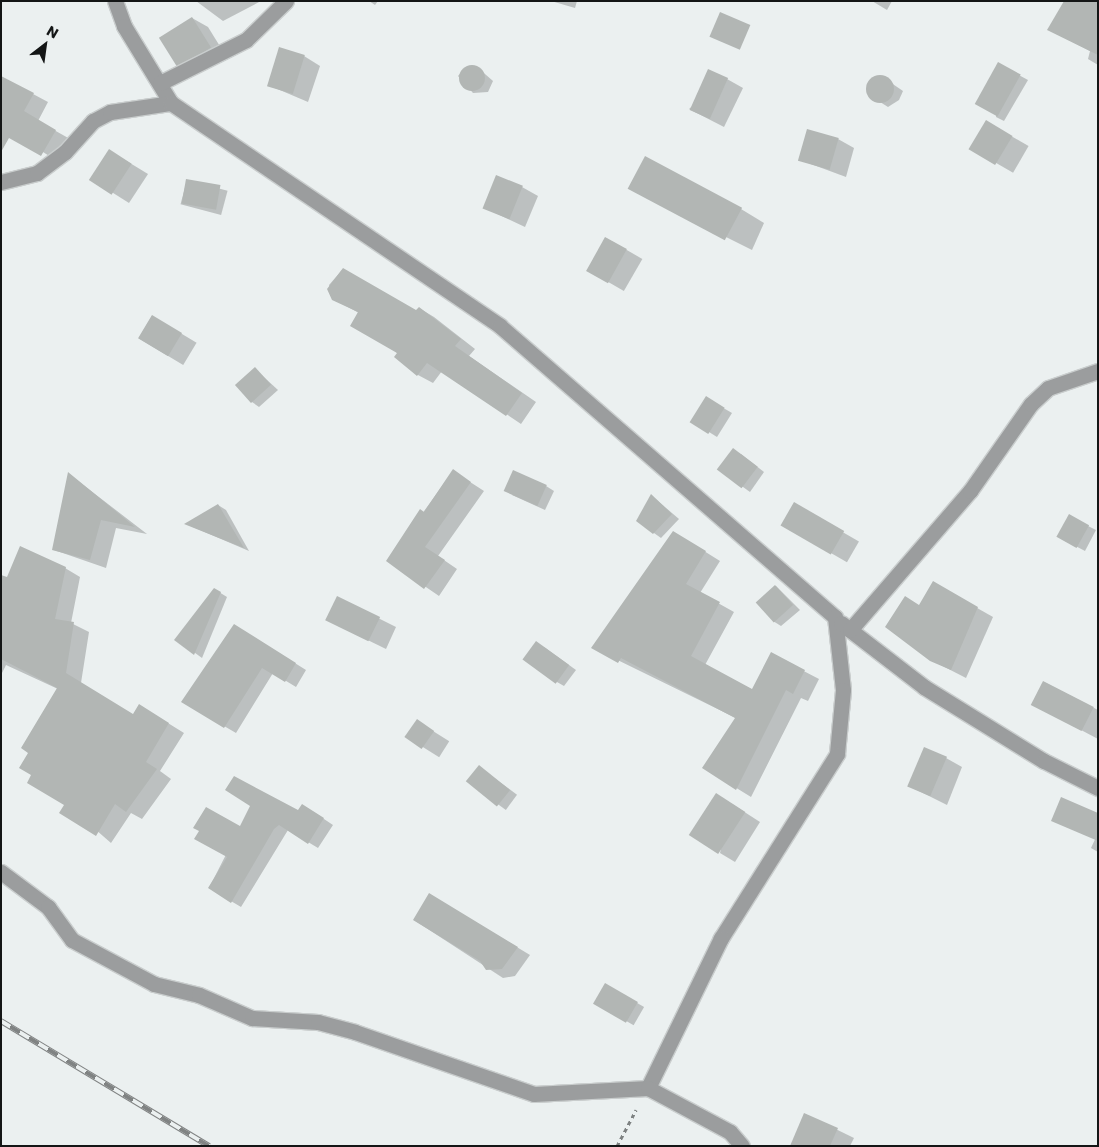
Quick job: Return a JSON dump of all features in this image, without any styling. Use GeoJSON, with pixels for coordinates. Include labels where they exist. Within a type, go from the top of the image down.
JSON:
{"type":"FeatureCollection","features":[{"type":"Feature","properties":{"kind":"street"},"geometry":{"type":"LineString","coordinates":[[116,1],[124,26],[172,103],[500,326],[834,617],[924,687],[1044,761],[1098,788]]}},
{"type":"Feature","properties":{"kind":"street"},"geometry":{"type":"LineString","coordinates":[[160,83],[246,40],[286,1]]}},
{"type":"Feature","properties":{"kind":"street"},"geometry":{"type":"LineString","coordinates":[[1,182],[37,173],[65,152],[93,120],[110,112],[172,103]]}},
{"type":"Feature","properties":{"kind":"street"},"geometry":{"type":"LineString","coordinates":[[850,630],[970,491],[1031,404],[1048,388],[1098,371]]}},
{"type":"Feature","properties":{"kind":"street"},"geometry":{"type":"LineString","coordinates":[[648,1088],[721,938],[837,754],[843,690],[834,617]]}},
{"type":"Feature","properties":{"kind":"street"},"geometry":{"type":"LineString","coordinates":[[1,872],[48,907],[72,940],[154,984],[199,995],[244,1016],[318,1022],[534,1094],[648,1088],[730,1132],[742,1146]]}},
{"type":"Feature","properties":{"kind":"path"},"geometry":{"type":"LineString","coordinates":[[617,1146],[648,1088]]}},
{"type":"Feature","properties":{"kind":"building"},"geometry":{"type":"Polygon","coordinates":[[[1064,1],[1098,1],[1098,55],[1047,30],[1064,1]]]}},
{"type":"Feature","properties":{"kind":"building"},"geometry":{"type":"Polygon","coordinates":[[[720,12],[750,25],[740,50],[709,37],[720,12]]]}},
{"type":"Feature","properties":{"kind":"building"},"geometry":{"type":"Polygon","coordinates":[[[192,17],[211,48],[178,68],[159,38],[192,17]]]}},
{"type":"Feature","properties":{"kind":"building"},"geometry":{"type":"Polygon","coordinates":[[[279,47],[305,55],[293,94],[267,86],[279,47]]]}},
{"type":"Feature","properties":{"kind":"building"},"geometry":{"type":"Polygon","coordinates":[[[998,62],[1021,75],[997,117],[975,104],[998,62]]]}},
{"type":"Feature","properties":{"kind":"building"},"geometry":{"type":"Polygon","coordinates":[[[472,65],[481,69],[485,78],[481,87],[472,91],[463,87],[459,78],[463,69],[472,65]]]}},
{"type":"Feature","properties":{"kind":"building"},"geometry":{"type":"Polygon","coordinates":[[[708,69],[728,78],[710,119],[690,110],[708,69]]]}},
{"type":"Feature","properties":{"kind":"building"},"geometry":{"type":"Polygon","coordinates":[[[880,75],[890,79],[894,89],[890,99],[880,103],[870,99],[866,89],[870,79],[880,75]]]}},
{"type":"Feature","properties":{"kind":"building"},"geometry":{"type":"Polygon","coordinates":[[[1,76],[34,93],[24,111],[56,130],[41,156],[9,138],[1,152],[1,76]]]}},
{"type":"Feature","properties":{"kind":"building"},"geometry":{"type":"Polygon","coordinates":[[[986,120],[1013,136],[995,165],[968,149],[986,120]]]}},
{"type":"Feature","properties":{"kind":"building"},"geometry":{"type":"Polygon","coordinates":[[[807,129],[839,138],[830,170],[798,161],[807,129]]]}},
{"type":"Feature","properties":{"kind":"building"},"geometry":{"type":"Polygon","coordinates":[[[109,149],[132,164],[111,195],[89,180],[109,149]]]}},
{"type":"Feature","properties":{"kind":"building"},"geometry":{"type":"Polygon","coordinates":[[[645,156],[742,208],[725,240],[628,189],[645,156]]]}},
{"type":"Feature","properties":{"kind":"building"},"geometry":{"type":"Polygon","coordinates":[[[496,175],[523,186],[509,219],[483,208],[496,175]]]}},
{"type":"Feature","properties":{"kind":"building"},"geometry":{"type":"Polygon","coordinates":[[[186,179],[220,185],[216,210],[182,204],[186,179]]]}},
{"type":"Feature","properties":{"kind":"building"},"geometry":{"type":"Polygon","coordinates":[[[605,237],[627,249],[608,283],[586,271],[605,237]]]}},
{"type":"Feature","properties":{"kind":"building"},"geometry":{"type":"Polygon","coordinates":[[[343,268],[416,310],[419,307],[461,339],[455,346],[522,393],[506,416],[427,363],[417,376],[394,357],[397,353],[350,326],[358,312],[332,300],[327,289],[343,268]]]}},
{"type":"Feature","properties":{"kind":"building"},"geometry":{"type":"Polygon","coordinates":[[[152,315],[182,333],[168,356],[138,338],[152,315]]]}},
{"type":"Feature","properties":{"kind":"building"},"geometry":{"type":"Polygon","coordinates":[[[255,367],[271,385],[251,403],[235,385],[255,367]]]}},
{"type":"Feature","properties":{"kind":"building"},"geometry":{"type":"Polygon","coordinates":[[[706,396],[725,408],[708,434],[690,422],[706,396]]]}},
{"type":"Feature","properties":{"kind":"building"},"geometry":{"type":"Polygon","coordinates":[[[733,448],[758,467],[742,488],[717,470],[733,448]]]}},
{"type":"Feature","properties":{"kind":"building"},"geometry":{"type":"Polygon","coordinates":[[[453,469],[471,482],[425,547],[445,560],[424,589],[386,561],[420,509],[424,512],[453,469]]]}},
{"type":"Feature","properties":{"kind":"building"},"geometry":{"type":"Polygon","coordinates":[[[513,470],[547,485],[537,506],[504,491],[513,470]]]}},
{"type":"Feature","properties":{"kind":"building"},"geometry":{"type":"Polygon","coordinates":[[[68,472],[135,527],[101,520],[90,560],[52,550],[68,472]]]}},
{"type":"Feature","properties":{"kind":"building"},"geometry":{"type":"Polygon","coordinates":[[[651,494],[672,514],[653,534],[636,521],[651,494]]]}},
{"type":"Feature","properties":{"kind":"building"},"geometry":{"type":"Polygon","coordinates":[[[794,502],[844,531],[831,554],[780,525],[794,502]]]}},
{"type":"Feature","properties":{"kind":"building"},"geometry":{"type":"Polygon","coordinates":[[[218,504],[244,548],[184,524],[218,504]]]}},
{"type":"Feature","properties":{"kind":"building"},"geometry":{"type":"Polygon","coordinates":[[[1069,514],[1089,525],[1077,548],[1056,537],[1069,514]]]}},
{"type":"Feature","properties":{"kind":"building"},"geometry":{"type":"Polygon","coordinates":[[[673,531],[706,551],[686,584],[720,602],[691,656],[752,689],[771,652],[805,670],[793,694],[786,690],[736,790],[702,768],[735,718],[621,658],[618,663],[591,648],[673,531]]]}},
{"type":"Feature","properties":{"kind":"building"},"geometry":{"type":"Polygon","coordinates":[[[20,546],[66,567],[55,619],[74,622],[66,673],[133,714],[139,704],[169,723],[146,762],[157,769],[126,812],[115,804],[96,836],[59,813],[64,805],[27,783],[31,775],[19,768],[28,753],[21,748],[57,688],[1,659],[1,575],[7,577],[20,546]]]}},
{"type":"Feature","properties":{"kind":"building"},"geometry":{"type":"Polygon","coordinates":[[[933,581],[978,607],[951,670],[930,661],[885,627],[905,596],[919,605],[933,581]]]}},
{"type":"Feature","properties":{"kind":"building"},"geometry":{"type":"Polygon","coordinates":[[[775,585],[793,605],[774,622],[756,602],[775,585]]]}},
{"type":"Feature","properties":{"kind":"building"},"geometry":{"type":"Polygon","coordinates":[[[214,588],[221,592],[194,655],[174,640],[214,588]]]}},
{"type":"Feature","properties":{"kind":"building"},"geometry":{"type":"Polygon","coordinates":[[[337,596],[380,617],[368,641],[325,620],[337,596]]]}},
{"type":"Feature","properties":{"kind":"building"},"geometry":{"type":"Polygon","coordinates":[[[234,624],[296,663],[285,682],[262,668],[224,728],[181,702],[234,624]]]}},
{"type":"Feature","properties":{"kind":"building"},"geometry":{"type":"Polygon","coordinates":[[[536,641],[569,665],[556,684],[522,660],[536,641]]]}},
{"type":"Feature","properties":{"kind":"building"},"geometry":{"type":"Polygon","coordinates":[[[1043,681],[1094,707],[1082,731],[1031,705],[1043,681]]]}},
{"type":"Feature","properties":{"kind":"building"},"geometry":{"type":"Polygon","coordinates":[[[417,719],[434,731],[422,749],[404,737],[417,719]]]}},
{"type":"Feature","properties":{"kind":"building"},"geometry":{"type":"Polygon","coordinates":[[[924,747],[947,757],[930,796],[907,787],[924,747]]]}},
{"type":"Feature","properties":{"kind":"building"},"geometry":{"type":"Polygon","coordinates":[[[479,765],[510,790],[497,806],[466,781],[479,765]]]}},
{"type":"Feature","properties":{"kind":"building"},"geometry":{"type":"Polygon","coordinates":[[[234,776],[298,810],[302,804],[324,818],[308,844],[279,825],[274,829],[231,903],[208,888],[227,857],[194,839],[199,831],[193,828],[206,807],[240,826],[250,806],[225,790],[234,776]]]}},
{"type":"Feature","properties":{"kind":"building"},"geometry":{"type":"Polygon","coordinates":[[[716,793],[745,812],[718,854],[689,835],[716,793]]]}},
{"type":"Feature","properties":{"kind":"building"},"geometry":{"type":"Polygon","coordinates":[[[1061,797],[1098,813],[1098,841],[1051,821],[1061,797]]]}},
{"type":"Feature","properties":{"kind":"building"},"geometry":{"type":"Polygon","coordinates":[[[429,893],[518,947],[502,969],[486,970],[480,961],[413,920],[429,893]]]}},
{"type":"Feature","properties":{"kind":"building"},"geometry":{"type":"Polygon","coordinates":[[[605,983],[638,1002],[626,1023],[593,1004],[605,983]]]}},
{"type":"Feature","properties":{"kind":"building"},"geometry":{"type":"Polygon","coordinates":[[[804,1113],[838,1128],[830,1146],[790,1146],[804,1113]]]}},
{"type":"Feature","properties":{"kind":"railway"},"geometry":{"type":"LineString","coordinates":[[1,1021],[209,1146]]}}]}
